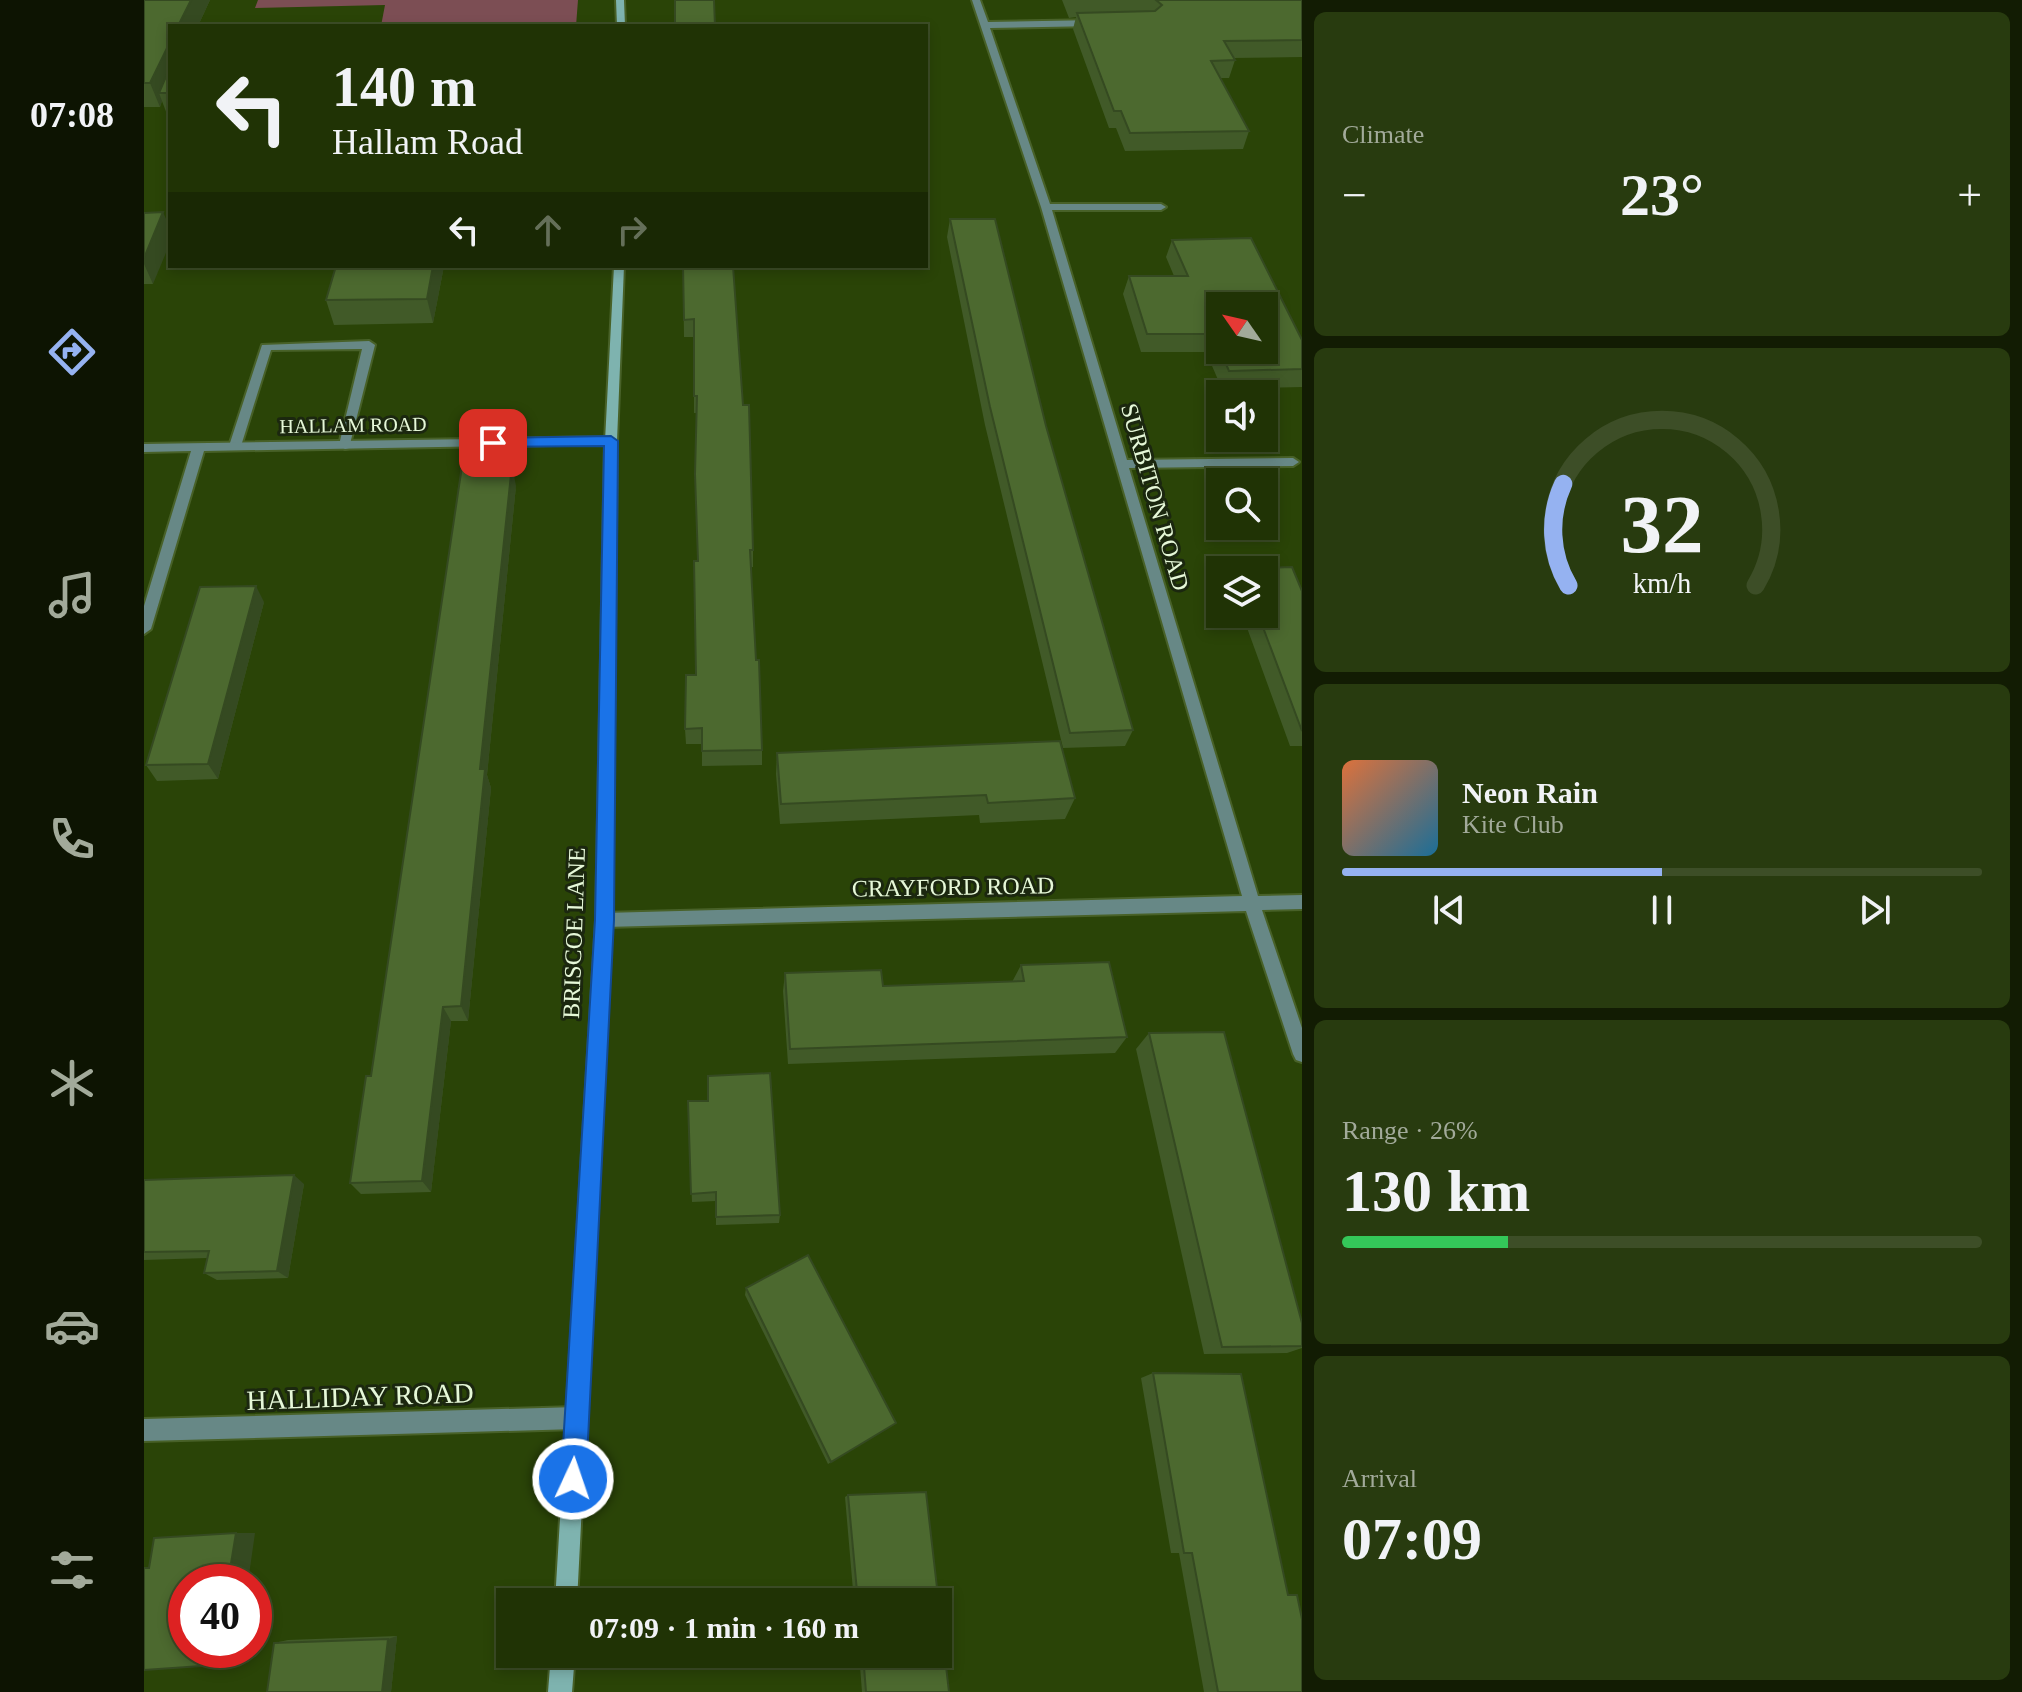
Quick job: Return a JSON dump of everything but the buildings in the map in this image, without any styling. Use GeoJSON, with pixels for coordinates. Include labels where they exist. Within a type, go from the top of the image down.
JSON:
{"type":"FeatureCollection","features":[{"type":"Feature","properties":{"kind":"street"},"geometry":{"type":"LineString","coordinates":[[620,0],[621,24]]}},
{"type":"Feature","properties":{"kind":"street","name":"SURBITON ROAD"},"geometry":{"type":"LineString","coordinates":[[976,0],[1046,207],[1252,904],[1302,1054]]}},
{"type":"Feature","properties":{"kind":"street"},"geometry":{"type":"LineString","coordinates":[[986,25],[1105,23]]}},
{"type":"Feature","properties":{"kind":"street"},"geometry":{"type":"LineString","coordinates":[[1046,207],[1161,207]]}},
{"type":"Feature","properties":{"kind":"street","name":"BRISCOE LANE"},"geometry":{"type":"LineString","coordinates":[[567,1588],[604,920],[611,441],[619,268]]}},
{"type":"Feature","properties":{"kind":"street"},"geometry":{"type":"LineString","coordinates":[[235,446],[266,347],[369,345],[345,445]]}},
{"type":"Feature","properties":{"kind":"street","name":"HALLAM ROAD"},"geometry":{"type":"LineString","coordinates":[[144,448],[611,441]]}},
{"type":"Feature","properties":{"kind":"street"},"geometry":{"type":"LineString","coordinates":[[144,629],[199,447]]}},
{"type":"Feature","properties":{"kind":"street"},"geometry":{"type":"LineString","coordinates":[[1122,464],[1293,462]]}},
{"type":"Feature","properties":{"kind":"street","name":"CRAYFORD ROAD"},"geometry":{"type":"LineString","coordinates":[[604,920],[1302,902]]}},
{"type":"Feature","properties":{"kind":"street","name":"HALLIDAY ROAD"},"geometry":{"type":"LineString","coordinates":[[144,1430],[577,1418]]}},
{"type":"Feature","properties":{"kind":"street"},"geometry":{"type":"LineString","coordinates":[[560,1692],[562,1668]]}},
{"type":"Feature","properties":{"kind":"shaded area"},"geometry":{"type":"Polygon","coordinates":[[[258,0],[578,0],[576,24],[381,24],[385,5],[255,8],[258,0]]]}},
{"type":"Feature","properties":{"kind":"route"},"geometry":{"type":"LineString","coordinates":[[493,443],[611,441],[604,920],[573,1479]]}}]}
